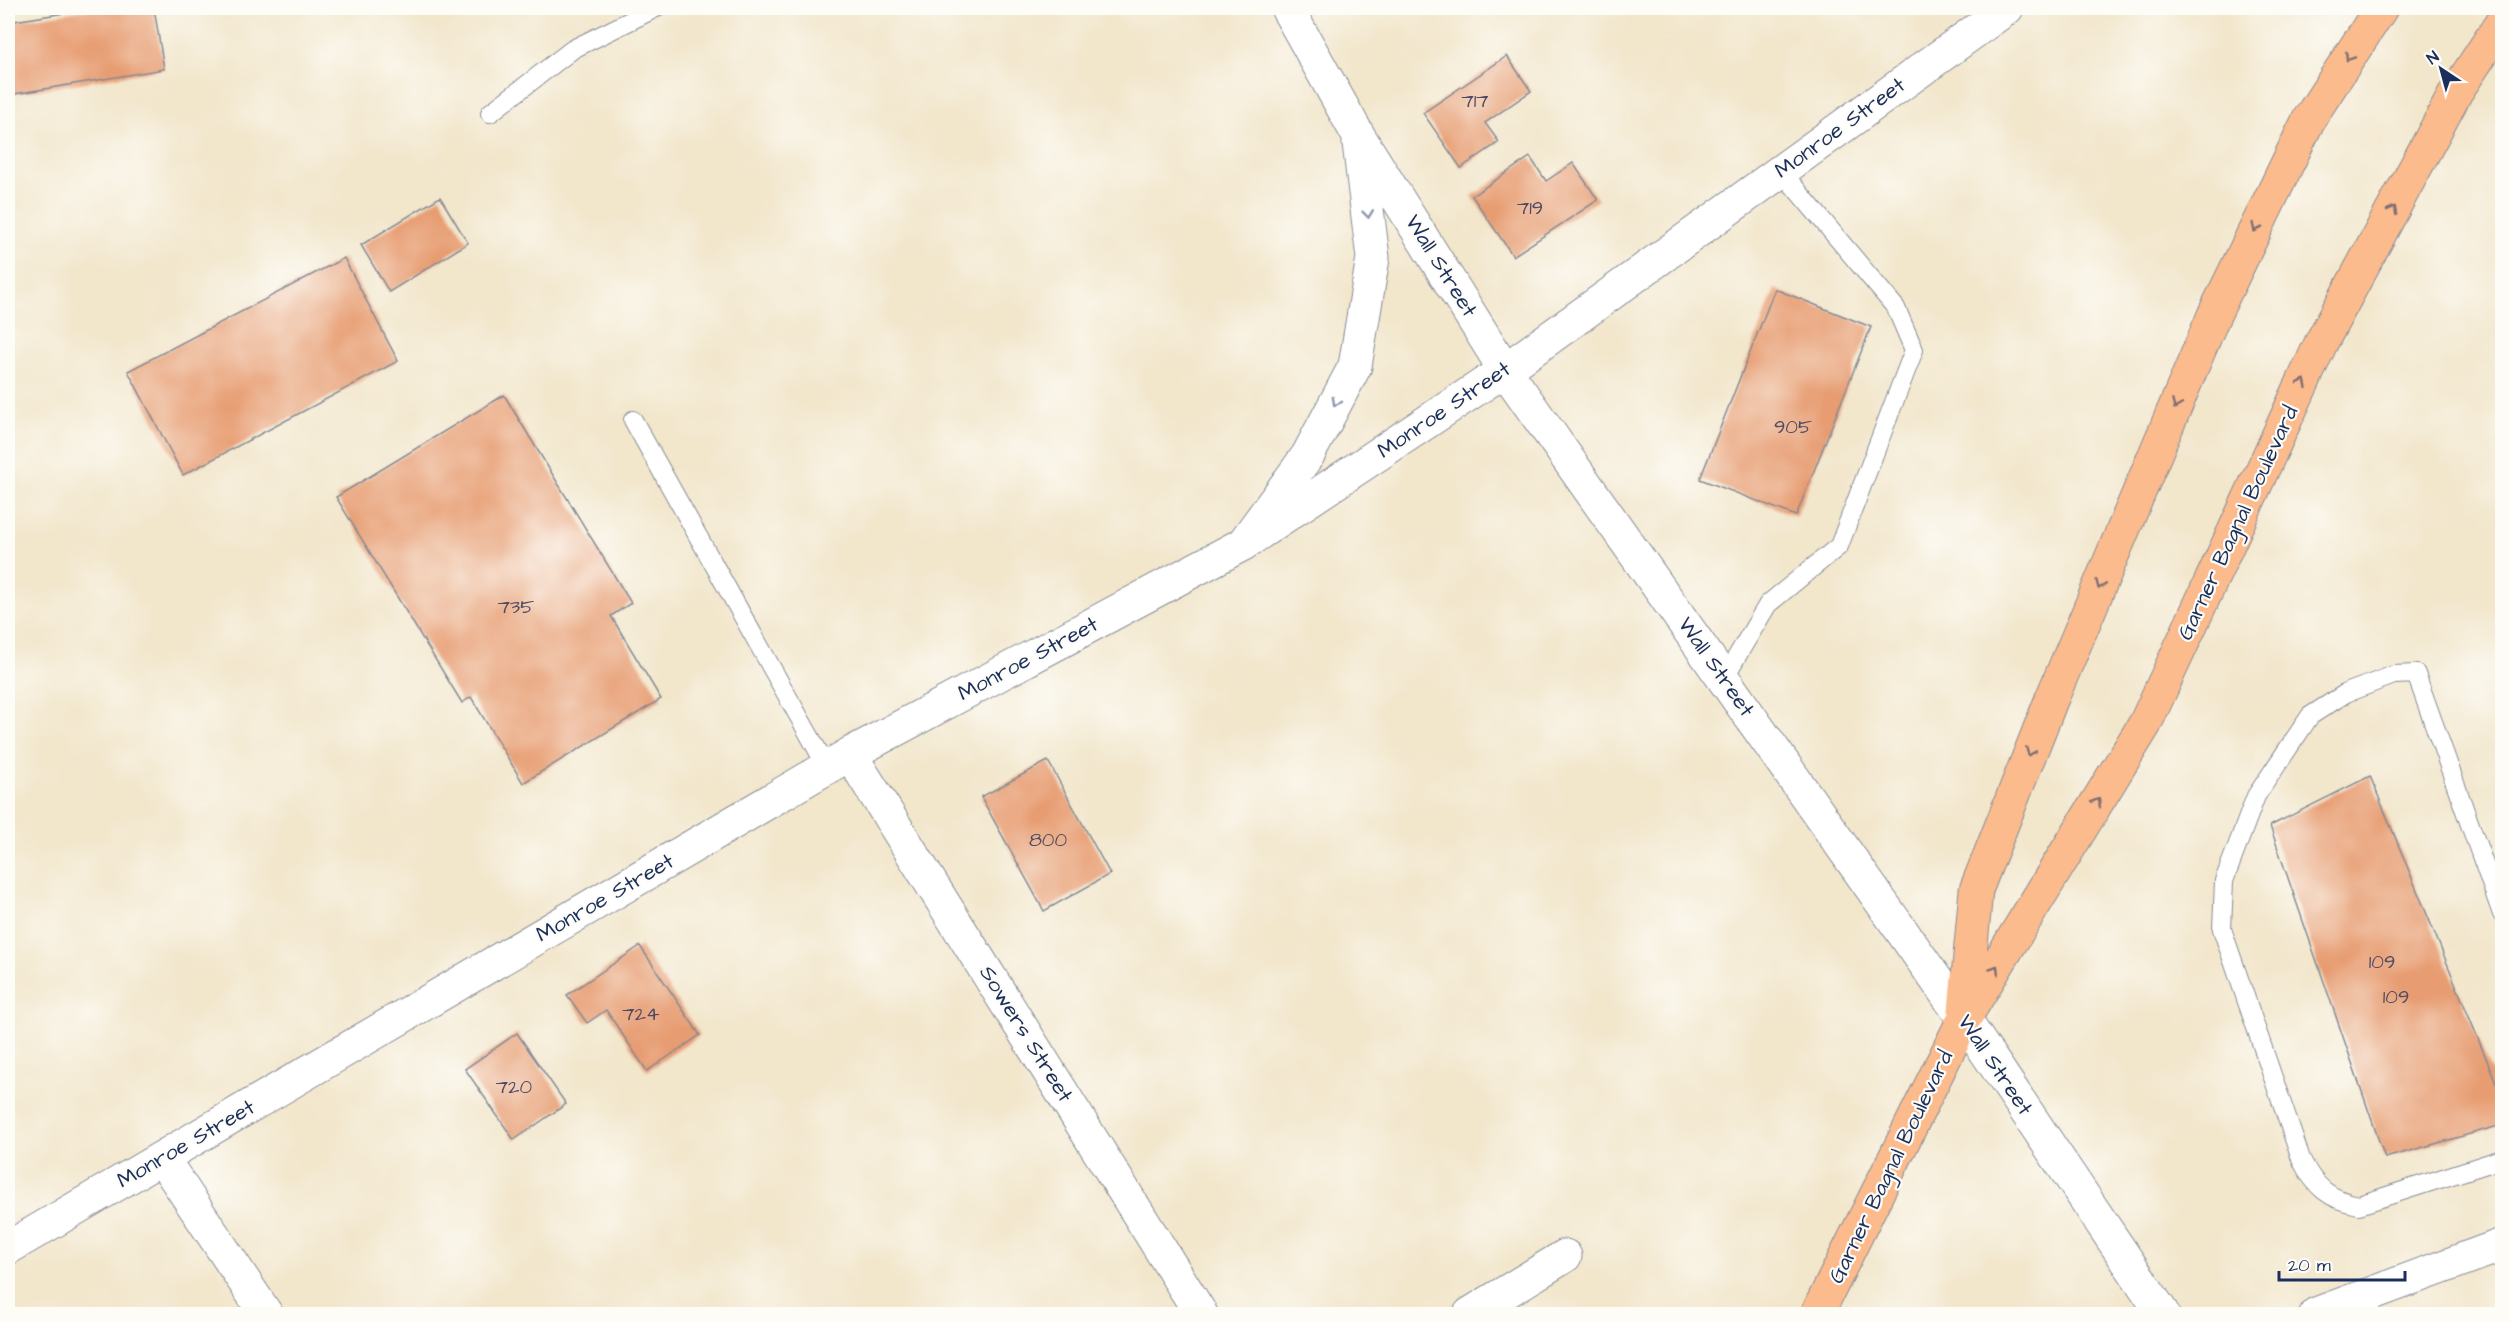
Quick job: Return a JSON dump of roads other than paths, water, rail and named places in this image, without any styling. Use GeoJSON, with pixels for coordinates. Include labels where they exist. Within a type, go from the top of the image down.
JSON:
{"type":"FeatureCollection","features":[{"type":"Feature","properties":{"kind":"highway","name":"Garner Bagnal Boulevard"},"geometry":{"type":"LineString","coordinates":[[1964,1019],[1976,890],[2052,698],[2214,315],[2309,119],[2381,8]]}},
{"type":"Feature","properties":{"kind":"highway","name":"Garner Bagnal Boulevard"},"geometry":{"type":"LineString","coordinates":[[1816,1314],[1964,1019],[2145,724],[2321,343],[2456,92],[2502,22]]}},
{"type":"Feature","properties":{"kind":"street","name":"Wall Street"},"geometry":{"type":"LineString","coordinates":[[1287,8],[1358,135],[1505,370],[1964,1019],[2163,1314]]}},
{"type":"Feature","properties":{"kind":"street","name":"Monroe Street"},"geometry":{"type":"LineString","coordinates":[[8,1248],[838,761],[1243,544],[1505,370],[2007,8]]}},
{"type":"Feature","properties":{"kind":"street"},"geometry":{"type":"LineString","coordinates":[[1243,544],[1308,455],[1355,366],[1373,258],[1358,135]]}},
{"type":"Feature","properties":{"kind":"street","name":"Sowers Street"},"geometry":{"type":"LineString","coordinates":[[838,761],[1202,1314]]}},
{"type":"Feature","properties":{"kind":"street"},"geometry":{"type":"LineString","coordinates":[[162,1158],[266,1314]]}},
{"type":"Feature","properties":{"kind":"street"},"geometry":{"type":"LineString","coordinates":[[2316,1314],[2502,1245]]}},
{"type":"Feature","properties":{"kind":"street"},"geometry":{"type":"LineString","coordinates":[[1470,1314],[1565,1256]]}},
{"type":"Feature","properties":{"kind":"lane"},"geometry":{"type":"LineString","coordinates":[[490,113],[573,49],[656,8]]}},
{"type":"Feature","properties":{"kind":"lane"},"geometry":{"type":"LineString","coordinates":[[1724,678],[1768,604],[1839,546],[1914,350],[1896,308],[1781,171]]}},
{"type":"Feature","properties":{"kind":"lane"},"geometry":{"type":"LineString","coordinates":[[633,420],[838,761]]}},
{"type":"Feature","properties":{"kind":"lane"},"geometry":{"type":"LineString","coordinates":[[2502,914],[2416,674],[2394,675],[2346,693],[2310,716],[2256,796],[2224,881],[2222,929],[2301,1159],[2311,1179],[2341,1202],[2359,1205],[2502,1159]]}}]}
